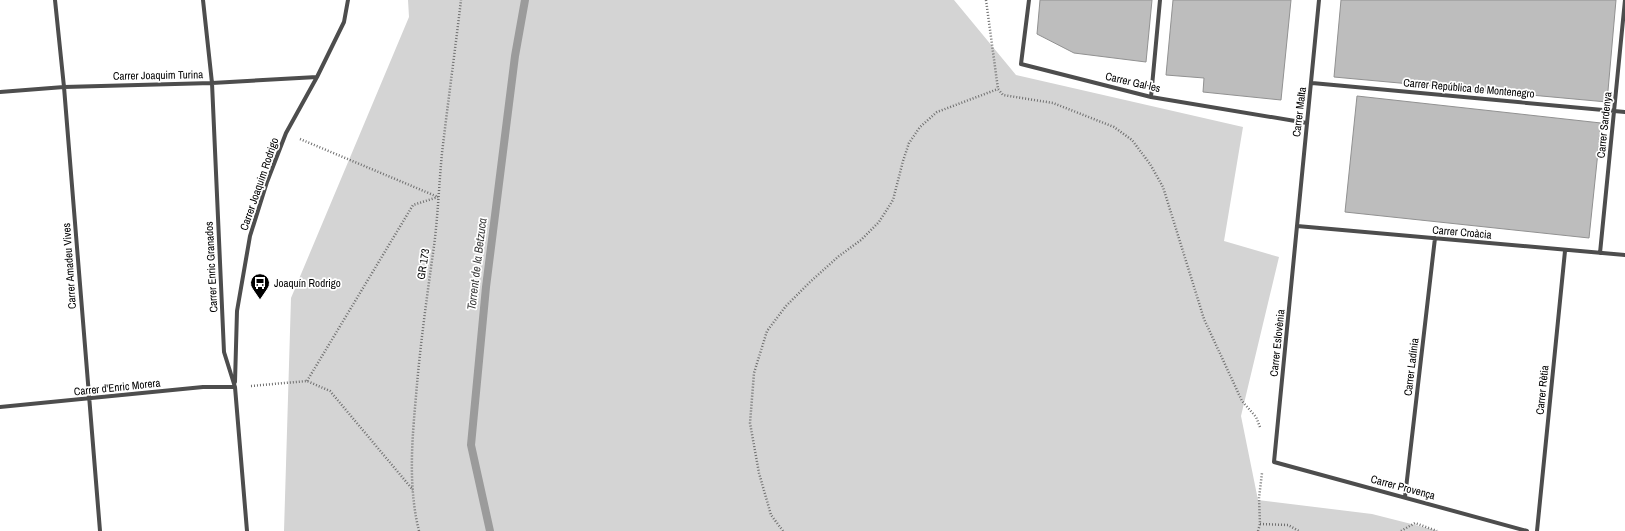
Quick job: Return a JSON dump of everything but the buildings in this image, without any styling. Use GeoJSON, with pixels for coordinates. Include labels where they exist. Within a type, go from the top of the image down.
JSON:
{"type":"FeatureCollection","features":[{"type":"Feature","properties":{"kind":"street","name":"Carrer Amadeu Vives"},"geometry":{"type":"LineString","coordinates":[[55,0],[64,87],[88,398],[100,531]]}},
{"type":"Feature","properties":{"kind":"street","name":"Carrer Enric Granados"},"geometry":{"type":"LineString","coordinates":[[203,0],[212,83],[224,352],[235,387],[247,531]]}},
{"type":"Feature","properties":{"kind":"street","name":"Carrer Joaquim Rodrigo"},"geometry":{"type":"LineString","coordinates":[[235,387],[237,310],[250,236],[267,182],[286,133],[317,77],[344,22],[348,0]]}},
{"type":"Feature","properties":{"kind":"street","name":"Carrer Gal·les"},"geometry":{"type":"LineString","coordinates":[[1029,0],[1021,64],[1151,97],[1307,123]]}},
{"type":"Feature","properties":{"kind":"street"},"geometry":{"type":"LineString","coordinates":[[1151,97],[1160,0]]}},
{"type":"Feature","properties":{"kind":"street","name":"Carrer Malta"},"geometry":{"type":"LineString","coordinates":[[1297,226],[1320,0]]}},
{"type":"Feature","properties":{"kind":"street","name":"Carrer Sardenya"},"geometry":{"type":"LineString","coordinates":[[1600,253],[1625,0]]}},
{"type":"Feature","properties":{"kind":"street","name":"Carrer Joaquim Turina"},"geometry":{"type":"LineString","coordinates":[[0,92],[64,87],[212,83],[317,77]]}},
{"type":"Feature","properties":{"kind":"street","name":"Carrer República de Montenegro"},"geometry":{"type":"LineString","coordinates":[[1312,83],[1625,112]]}},
{"type":"Feature","properties":{"kind":"street","name":"Carrer Croàcia"},"geometry":{"type":"LineString","coordinates":[[1297,226],[1565,251],[1625,255]]}},
{"type":"Feature","properties":{"kind":"street","name":"Carrer Eslovènia"},"geometry":{"type":"LineString","coordinates":[[1274,462],[1297,226]]}},
{"type":"Feature","properties":{"kind":"street","name":"Carrer Ladínia"},"geometry":{"type":"LineString","coordinates":[[1404,497],[1434,238]]}},
{"type":"Feature","properties":{"kind":"street","name":"Carrer Rètia"},"geometry":{"type":"LineString","coordinates":[[1537,531],[1565,251]]}},
{"type":"Feature","properties":{"kind":"street","name":"Carrer d'Enric Morera"},"geometry":{"type":"LineString","coordinates":[[0,407],[203,387],[235,387]]}},
{"type":"Feature","properties":{"kind":"street","name":"Carrer Provença"},"geometry":{"type":"LineString","coordinates":[[1274,462],[1527,531]]}},
{"type":"Feature","properties":{"kind":"path","name":"GR 173"},"geometry":{"type":"LineString","coordinates":[[419,531],[416,518],[414,490],[412,451],[413,422],[461,0]]}},
{"type":"Feature","properties":{"kind":"path"},"geometry":{"type":"LineString","coordinates":[[986,0],[998,89],[1003,95],[1053,103],[1114,127],[1132,140],[1150,164],[1163,187],[1204,319],[1242,401],[1256,417],[1261,429]]}},
{"type":"Feature","properties":{"kind":"path"},"geometry":{"type":"LineString","coordinates":[[783,531],[771,514],[758,473],[750,423],[754,373],[767,331],[786,306],[809,283],[839,256],[861,240],[879,222],[894,200],[909,142],[920,127],[937,112],[998,89]]}},
{"type":"Feature","properties":{"kind":"path"},"geometry":{"type":"LineString","coordinates":[[286,133],[438,197]]}},
{"type":"Feature","properties":{"kind":"path"},"geometry":{"type":"LineString","coordinates":[[307,381],[413,205],[438,197]]}},
{"type":"Feature","properties":{"kind":"path"},"geometry":{"type":"LineString","coordinates":[[235,387],[307,381],[330,390],[414,490]]}},
{"type":"Feature","properties":{"kind":"path"},"geometry":{"type":"LineString","coordinates":[[1258,531],[1260,524],[1258,498],[1263,468]]}},
{"type":"Feature","properties":{"kind":"path"},"geometry":{"type":"LineString","coordinates":[[1401,531],[1415,523],[1436,531]]}},
{"type":"Feature","properties":{"kind":"path"},"geometry":{"type":"LineString","coordinates":[[1260,524],[1288,525],[1299,531]]}},
{"type":"Feature","properties":{"kind":"shaded area"},"geometry":{"type":"Polygon","coordinates":[[[408,0],[954,0],[1016,75],[1243,127],[1224,241],[1279,257],[1241,416],[1258,500],[1372,514],[1439,531],[284,531],[291,298],[409,17],[408,0]]]}},
{"type":"Feature","properties":{"kind":"waterway","name":"Torrent de la Betzuca"},"geometry":{"type":"LineString","coordinates":[[490,531],[471,445],[486,287],[515,56],[525,0]]}},
{"type":"Feature","properties":{"kind":"place","name":"Joaquín Rodrigo"},"geometry":{"type":"Point","coordinates":[260,300]}}]}
